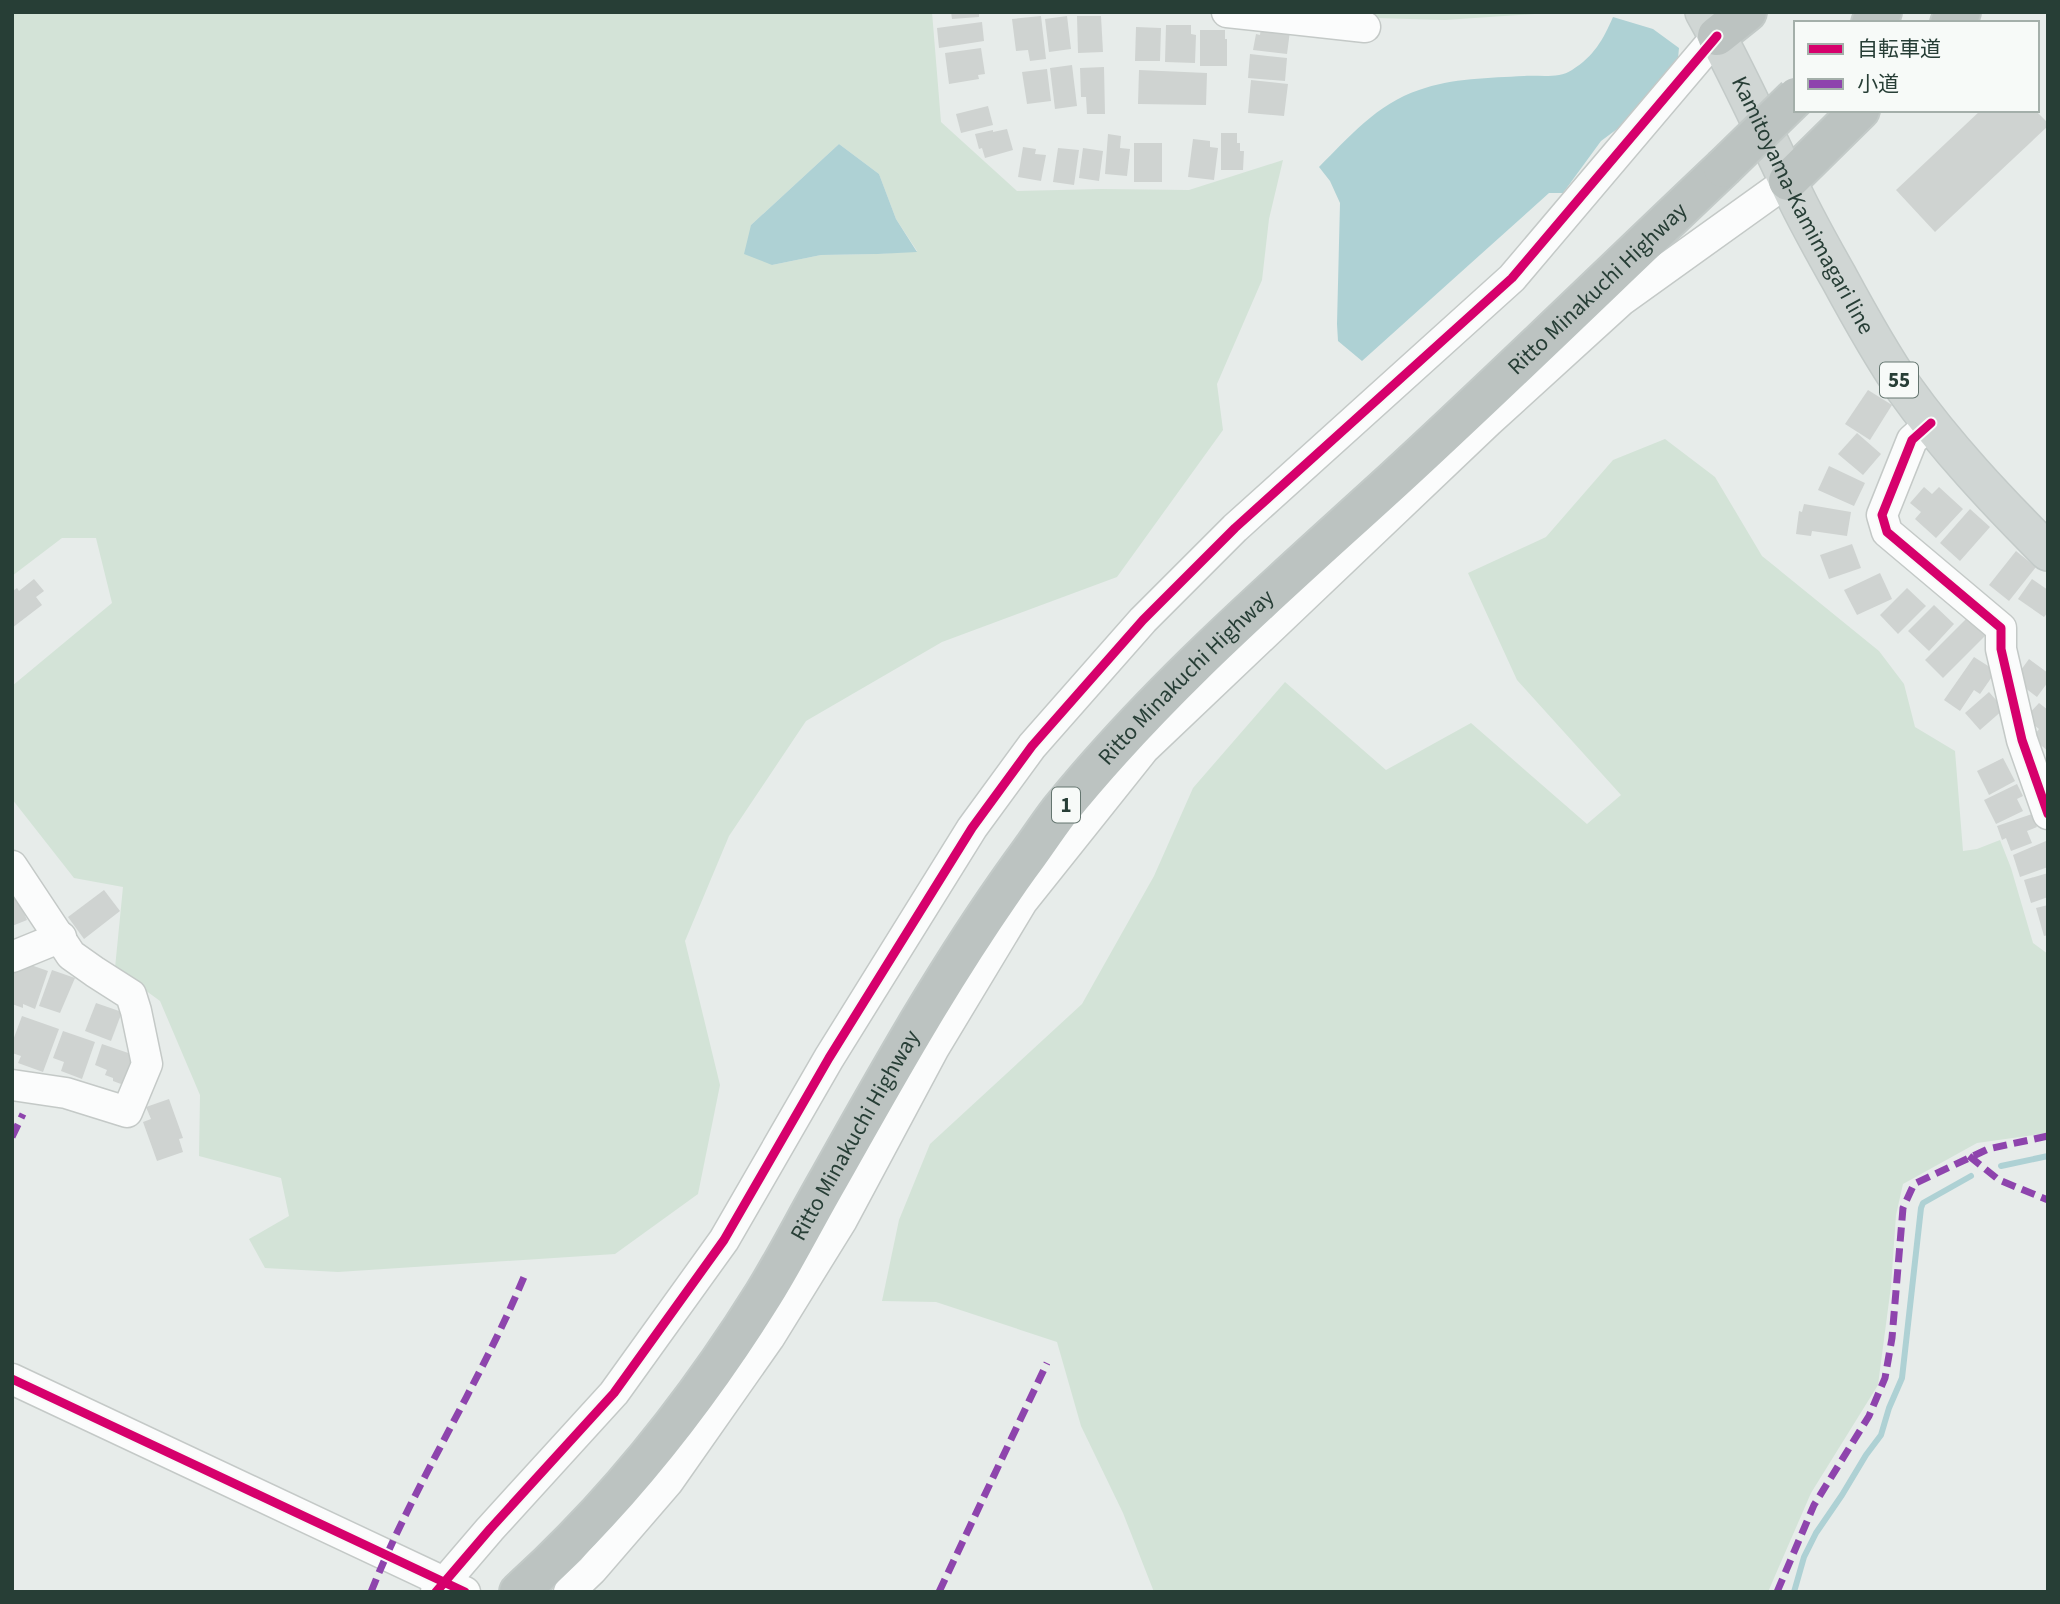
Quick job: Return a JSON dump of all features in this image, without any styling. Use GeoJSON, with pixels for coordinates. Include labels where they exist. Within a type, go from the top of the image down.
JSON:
{"type":"FeatureCollection","features":[{"type":"Feature","properties":{"kind":"highway"},"geometry":{"type":"LineString","coordinates":[[1711,24],[1747,12]]}},
{"type":"Feature","properties":{"kind":"highway","name":"Ritto Minakuchi Highway"},"geometry":{"type":"LineString","coordinates":[[519,1592],[561,1576],[614,1496],[670,1429],[718,1363],[765,1293],[906,1042],[990,908],[1058,813],[1139,719],[1223,637],[1398,476],[1794,99]]}},
{"type":"Feature","properties":{"kind":"highway"},"geometry":{"type":"LineString","coordinates":[[1787,181],[1858,112]]}},
{"type":"Feature","properties":{"kind":"main road","name":"Kamitoyama-Kamimagari line"},"geometry":{"type":"LineString","coordinates":[[1711,24],[1758,114],[1787,181],[1858,314],[1904,387],[1931,423],[2013,517],[2048,552]]}},
{"type":"Feature","properties":{"kind":"street"},"geometry":{"type":"LineString","coordinates":[[1227,12],[1365,27]]}},
{"type":"Feature","properties":{"kind":"street"},"geometry":{"type":"LineString","coordinates":[[12,1379],[449,1589],[490,1529],[614,1393],[724,1240],[829,1058],[965,839],[1032,746],[1143,620],[1235,528],[1512,278],[1711,24]]}},
{"type":"Feature","properties":{"kind":"street"},"geometry":{"type":"LineString","coordinates":[[561,1576],[592,1570],[668,1482],[769,1338],[842,1220],[934,1048],[1022,902],[1144,749],[1488,422],[1622,300],[1787,181]]}},
{"type":"Feature","properties":{"kind":"street"},"geometry":{"type":"LineString","coordinates":[[1931,423],[1912,440],[1882,515],[1887,532],[2001,628],[2001,649],[2022,740],[2048,814]]}},
{"type":"Feature","properties":{"kind":"street"},"geometry":{"type":"LineString","coordinates":[[12,866],[71,955],[131,995],[147,1064],[127,1112],[66,1093],[12,1085]]}},
{"type":"Feature","properties":{"kind":"street"},"geometry":{"type":"LineString","coordinates":[[12,957],[61,937]]}},
{"type":"Feature","properties":{"kind":"green space"},"geometry":{"type":"Polygon","coordinates":[[[12,12],[932,12],[941,122],[1017,191],[1189,190],[1283,160],[1269,219],[1262,280],[1217,384],[1223,430],[1117,577],[942,642],[806,721],[729,836],[685,941],[720,1085],[698,1194],[615,1254],[338,1272],[265,1268],[249,1239],[289,1216],[281,1178],[199,1156],[200,1095],[160,1001],[115,968],[123,887],[74,878],[12,799],[12,686],[112,603],[96,538],[62,538],[12,576],[12,12]],[[839,144],[751,225],[772,265],[821,255],[917,251],[896,219],[879,174],[839,144]]]}},
{"type":"Feature","properties":{"kind":"green space"},"geometry":{"type":"Polygon","coordinates":[[[1373,12],[1563,12],[1445,20],[1375,18],[1373,12]]]}},
{"type":"Feature","properties":{"kind":"green space"},"geometry":{"type":"Polygon","coordinates":[[[1665,439],[1715,477],[1762,556],[1879,651],[1904,684],[1915,727],[1955,751],[1963,851],[2000,840],[2033,943],[2048,954],[2048,1133],[1977,1143],[1903,1184],[1896,1215],[1891,1286],[1878,1385],[1811,1493],[1768,1592],[1154,1592],[1123,1513],[1081,1426],[1057,1342],[936,1302],[882,1301],[899,1220],[930,1144],[1082,1004],[1154,876],[1193,788],[1285,682],[1386,770],[1471,723],[1587,824],[1621,795],[1517,680],[1468,573],[1546,537],[1613,460],[1665,439]]]}},
{"type":"Feature","properties":{"kind":"water"},"geometry":{"type":"Polygon","coordinates":[[[1613,17],[1653,29],[1679,48],[1677,69],[1640,112],[1601,141],[1563,193],[1549,193],[1362,361],[1338,341],[1340,203],[1330,181],[1319,167],[1377,113],[1419,90],[1471,79],[1555,76],[1567,73],[1592,53],[1613,17]]]}},
{"type":"Feature","properties":{"kind":"water"},"geometry":{"type":"Polygon","coordinates":[[[839,144],[879,174],[896,219],[917,252],[821,255],[772,265],[744,254],[751,225],[839,144]]]}},
{"type":"Feature","properties":{"kind":"building"},"geometry":{"type":"Polygon","coordinates":[[[951,12],[979,12],[979,17],[952,19],[951,12]]]}},
{"type":"Feature","properties":{"kind":"building"},"geometry":{"type":"Polygon","coordinates":[[[1041,16],[1046,59],[1030,61],[1028,50],[1016,51],[1012,19],[1041,16]]]}},
{"type":"Feature","properties":{"kind":"building"},"geometry":{"type":"Polygon","coordinates":[[[1067,16],[1071,49],[1049,52],[1045,19],[1067,16]]]}},
{"type":"Feature","properties":{"kind":"building"},"geometry":{"type":"Polygon","coordinates":[[[1077,16],[1101,16],[1103,52],[1078,53],[1077,16]]]}},
{"type":"Feature","properties":{"kind":"building"},"geometry":{"type":"Polygon","coordinates":[[[982,22],[984,41],[939,48],[937,28],[982,22]]]}},
{"type":"Feature","properties":{"kind":"building"},"geometry":{"type":"Polygon","coordinates":[[[1166,25],[1191,25],[1191,34],[1196,35],[1195,63],[1165,62],[1166,25]]]}},
{"type":"Feature","properties":{"kind":"building"},"geometry":{"type":"Polygon","coordinates":[[[1136,27],[1161,28],[1160,61],[1135,61],[1136,27]]]}},
{"type":"Feature","properties":{"kind":"building"},"geometry":{"type":"Polygon","coordinates":[[[1261,27],[1290,31],[1287,54],[1253,50],[1256,34],[1260,35],[1261,27]]]}},
{"type":"Feature","properties":{"kind":"building"},"geometry":{"type":"Polygon","coordinates":[[[1200,30],[1225,30],[1227,66],[1200,66],[1200,30]]]}},
{"type":"Feature","properties":{"kind":"building"},"geometry":{"type":"Polygon","coordinates":[[[981,48],[985,74],[978,75],[979,79],[949,84],[945,53],[981,48]]]}},
{"type":"Feature","properties":{"kind":"building"},"geometry":{"type":"Polygon","coordinates":[[[1250,54],[1287,58],[1285,81],[1248,78],[1250,54]]]}},
{"type":"Feature","properties":{"kind":"building"},"geometry":{"type":"Polygon","coordinates":[[[1072,65],[1077,106],[1055,109],[1050,68],[1072,65]]]}},
{"type":"Feature","properties":{"kind":"building"},"geometry":{"type":"Polygon","coordinates":[[[1104,67],[1105,114],[1087,114],[1086,97],[1081,97],[1080,68],[1104,67]]]}},
{"type":"Feature","properties":{"kind":"building"},"geometry":{"type":"Polygon","coordinates":[[[1047,69],[1051,101],[1027,104],[1022,72],[1047,69]]]}},
{"type":"Feature","properties":{"kind":"building"},"geometry":{"type":"Polygon","coordinates":[[[1139,70],[1207,73],[1206,105],[1138,104],[1139,70]]]}},
{"type":"Feature","properties":{"kind":"building"},"geometry":{"type":"Polygon","coordinates":[[[1251,80],[1288,84],[1284,116],[1248,113],[1251,80]]]}},
{"type":"Feature","properties":{"kind":"building"},"geometry":{"type":"Polygon","coordinates":[[[988,106],[993,125],[961,133],[956,114],[988,106]]]}},
{"type":"Feature","properties":{"kind":"building"},"geometry":{"type":"Polygon","coordinates":[[[1979,112],[2037,112],[2048,123],[2048,126],[1935,232],[1896,190],[1979,112]]]}},
{"type":"Feature","properties":{"kind":"building"},"geometry":{"type":"Polygon","coordinates":[[[1007,129],[1013,150],[985,158],[975,134],[1007,129]]]}},
{"type":"Feature","properties":{"kind":"building"},"geometry":{"type":"Polygon","coordinates":[[[1221,133],[1237,133],[1240,151],[1244,151],[1243,170],[1221,170],[1221,133]]]}},
{"type":"Feature","properties":{"kind":"building"},"geometry":{"type":"Polygon","coordinates":[[[1108,134],[1121,136],[1120,148],[1130,149],[1127,176],[1105,174],[1108,134]]]}},
{"type":"Feature","properties":{"kind":"building"},"geometry":{"type":"Polygon","coordinates":[[[1193,139],[1210,141],[1210,147],[1218,148],[1214,180],[1188,177],[1193,139]]]}},
{"type":"Feature","properties":{"kind":"building"},"geometry":{"type":"Polygon","coordinates":[[[1134,143],[1162,143],[1162,182],[1134,182],[1134,143]]]}},
{"type":"Feature","properties":{"kind":"building"},"geometry":{"type":"Polygon","coordinates":[[[1023,147],[1036,149],[1035,154],[1046,155],[1041,181],[1018,177],[1023,147]]]}},
{"type":"Feature","properties":{"kind":"building"},"geometry":{"type":"Polygon","coordinates":[[[1058,148],[1079,150],[1074,185],[1053,182],[1058,148]]]}},
{"type":"Feature","properties":{"kind":"building"},"geometry":{"type":"Polygon","coordinates":[[[1083,148],[1103,151],[1099,181],[1079,178],[1083,148]]]}},
{"type":"Feature","properties":{"kind":"building"},"geometry":{"type":"Polygon","coordinates":[[[1868,390],[1892,405],[1870,440],[1845,424],[1868,390]]]}},
{"type":"Feature","properties":{"kind":"building"},"geometry":{"type":"Polygon","coordinates":[[[1857,433],[1881,454],[1863,475],[1838,454],[1857,433]]]}},
{"type":"Feature","properties":{"kind":"building"},"geometry":{"type":"Polygon","coordinates":[[[1829,466],[1865,483],[1854,506],[1818,490],[1829,466]]]}},
{"type":"Feature","properties":{"kind":"building"},"geometry":{"type":"Polygon","coordinates":[[[1924,487],[1932,494],[1939,487],[1963,509],[1936,538],[1915,519],[1921,512],[1910,503],[1924,487]]]}},
{"type":"Feature","properties":{"kind":"building"},"geometry":{"type":"Polygon","coordinates":[[[1804,504],[1851,512],[1847,536],[1812,531],[1811,536],[1796,534],[1799,511],[1802,512],[1804,504]]]}},
{"type":"Feature","properties":{"kind":"building"},"geometry":{"type":"Polygon","coordinates":[[[1970,509],[1990,527],[1960,561],[1940,543],[1970,509]]]}},
{"type":"Feature","properties":{"kind":"building"},"geometry":{"type":"Polygon","coordinates":[[[1852,544],[1861,568],[1829,579],[1820,555],[1852,544]]]}},
{"type":"Feature","properties":{"kind":"building"},"geometry":{"type":"Polygon","coordinates":[[[2016,551],[2036,567],[2009,601],[1989,585],[2016,551]]]}},
{"type":"Feature","properties":{"kind":"building"},"geometry":{"type":"Polygon","coordinates":[[[1880,573],[1892,599],[1857,615],[1844,590],[1880,573]]]}},
{"type":"Feature","properties":{"kind":"building"},"geometry":{"type":"Polygon","coordinates":[[[34,579],[44,591],[36,597],[42,605],[12,628],[12,592],[17,588],[19,591],[34,579]]]}},
{"type":"Feature","properties":{"kind":"building"},"geometry":{"type":"Polygon","coordinates":[[[2032,579],[2048,590],[2048,612],[2044,617],[2018,599],[2032,579]]]}},
{"type":"Feature","properties":{"kind":"building"},"geometry":{"type":"Polygon","coordinates":[[[1907,588],[1926,606],[1898,634],[1880,615],[1907,588]]]}},
{"type":"Feature","properties":{"kind":"building"},"geometry":{"type":"Polygon","coordinates":[[[1934,605],[1954,624],[1929,651],[1908,631],[1934,605]]]}},
{"type":"Feature","properties":{"kind":"building"},"geometry":{"type":"Polygon","coordinates":[[[1969,616],[1987,634],[1943,678],[1925,660],[1969,616]]]}},
{"type":"Feature","properties":{"kind":"building"},"geometry":{"type":"Polygon","coordinates":[[[1974,657],[1996,671],[1980,694],[1974,690],[1960,711],[1944,700],[1974,657]]]}},
{"type":"Feature","properties":{"kind":"building"},"geometry":{"type":"Polygon","coordinates":[[[2029,659],[2048,673],[2048,682],[2037,697],[2020,684],[2024,679],[2018,674],[2029,659]]]}},
{"type":"Feature","properties":{"kind":"building"},"geometry":{"type":"Polygon","coordinates":[[[1989,692],[2004,709],[1980,730],[1965,713],[1989,692]]]}},
{"type":"Feature","properties":{"kind":"building"},"geometry":{"type":"Polygon","coordinates":[[[2039,703],[2048,710],[2048,751],[2032,738],[2039,729],[2025,718],[2039,703]]]}},
{"type":"Feature","properties":{"kind":"building"},"geometry":{"type":"Polygon","coordinates":[[[2003,758],[2015,781],[1989,795],[1977,771],[2003,758]]]}},
{"type":"Feature","properties":{"kind":"building"},"geometry":{"type":"Polygon","coordinates":[[[2017,784],[2023,796],[2017,799],[2023,811],[1996,824],[1984,800],[2017,784]]]}},
{"type":"Feature","properties":{"kind":"building"},"geometry":{"type":"Polygon","coordinates":[[[2032,814],[2037,827],[2027,831],[2032,843],[2011,851],[2006,838],[2002,840],[1997,826],[2032,814]]]}},
{"type":"Feature","properties":{"kind":"building"},"geometry":{"type":"Polygon","coordinates":[[[2046,841],[2048,867],[2020,877],[2013,855],[2046,841]]]}},
{"type":"Feature","properties":{"kind":"building"},"geometry":{"type":"Polygon","coordinates":[[[2048,873],[2048,897],[2031,903],[2024,880],[2048,873]]]}},
{"type":"Feature","properties":{"kind":"building"},"geometry":{"type":"Polygon","coordinates":[[[104,890],[120,911],[84,939],[68,917],[104,890]]]}},
{"type":"Feature","properties":{"kind":"building"},"geometry":{"type":"Polygon","coordinates":[[[17,896],[27,920],[12,926],[12,898],[17,896]]]}},
{"type":"Feature","properties":{"kind":"building"},"geometry":{"type":"Polygon","coordinates":[[[2048,905],[2048,935],[2044,936],[2036,908],[2048,905]]]}},
{"type":"Feature","properties":{"kind":"building"},"geometry":{"type":"Polygon","coordinates":[[[28,964],[48,971],[35,1009],[23,1004],[23,1008],[12,1004],[12,974],[28,964]]]}},
{"type":"Feature","properties":{"kind":"building"},"geometry":{"type":"Polygon","coordinates":[[[52,970],[75,978],[60,1013],[39,1006],[52,970]]]}},
{"type":"Feature","properties":{"kind":"building"},"geometry":{"type":"Polygon","coordinates":[[[96,1003],[122,1012],[111,1041],[85,1031],[96,1003]]]}},
{"type":"Feature","properties":{"kind":"building"},"geometry":{"type":"Polygon","coordinates":[[[22,1016],[59,1029],[43,1072],[18,1063],[21,1056],[12,1053],[12,1043],[22,1016]]]}},
{"type":"Feature","properties":{"kind":"building"},"geometry":{"type":"Polygon","coordinates":[[[63,1031],[95,1042],[82,1079],[61,1071],[64,1062],[53,1058],[63,1031]]]}},
{"type":"Feature","properties":{"kind":"building"},"geometry":{"type":"Polygon","coordinates":[[[102,1044],[137,1056],[129,1087],[113,1081],[113,1078],[105,1075],[107,1070],[95,1065],[102,1044]]]}},
{"type":"Feature","properties":{"kind":"building"},"geometry":{"type":"Polygon","coordinates":[[[169,1099],[183,1138],[179,1139],[183,1152],[157,1161],[143,1122],[151,1119],[146,1107],[169,1099]]]}},
{"type":"Feature","properties":{"kind":"waterway"},"geometry":{"type":"LineString","coordinates":[[2001,1166],[2048,1156]]}},
{"type":"Feature","properties":{"kind":"waterway"},"geometry":{"type":"LineString","coordinates":[[1794,1592],[1804,1557],[1816,1533],[1881,1435],[1902,1378],[1923,1203],[1971,1176]]}},
{"type":"Feature","properties":{"kind":"marked path"},"geometry":{"type":"LineString","coordinates":[[12,1137],[23,1114]]}},
{"type":"Feature","properties":{"kind":"marked path"},"geometry":{"type":"LineString","coordinates":[[1777,1592],[1814,1505],[1869,1416],[1885,1378],[1892,1338],[1903,1208],[1914,1184],[1988,1149],[2048,1136]]}},
{"type":"Feature","properties":{"kind":"marked path"},"geometry":{"type":"LineString","coordinates":[[1969,1156],[1999,1180],[2048,1200]]}},
{"type":"Feature","properties":{"kind":"marked path"},"geometry":{"type":"LineString","coordinates":[[371,1592],[407,1511],[489,1353],[526,1272]]}},
{"type":"Feature","properties":{"kind":"marked path"},"geometry":{"type":"LineString","coordinates":[[939,1592],[1047,1363]]}},
{"type":"Feature","properties":{"kind":"cycle path"},"geometry":{"type":"LineString","coordinates":[[436,1592],[614,1393],[724,1240],[829,1058],[972,828],[1032,746],[1143,620],[1235,528],[1512,278],[1717,36]]}},
{"type":"Feature","properties":{"kind":"cycle path"},"geometry":{"type":"LineString","coordinates":[[1931,423],[1912,440],[1882,515],[1887,532],[2001,628],[2001,649],[2022,740],[2048,814]]}},
{"type":"Feature","properties":{"kind":"cycle path"},"geometry":{"type":"LineString","coordinates":[[12,1379],[465,1592]]}}]}
